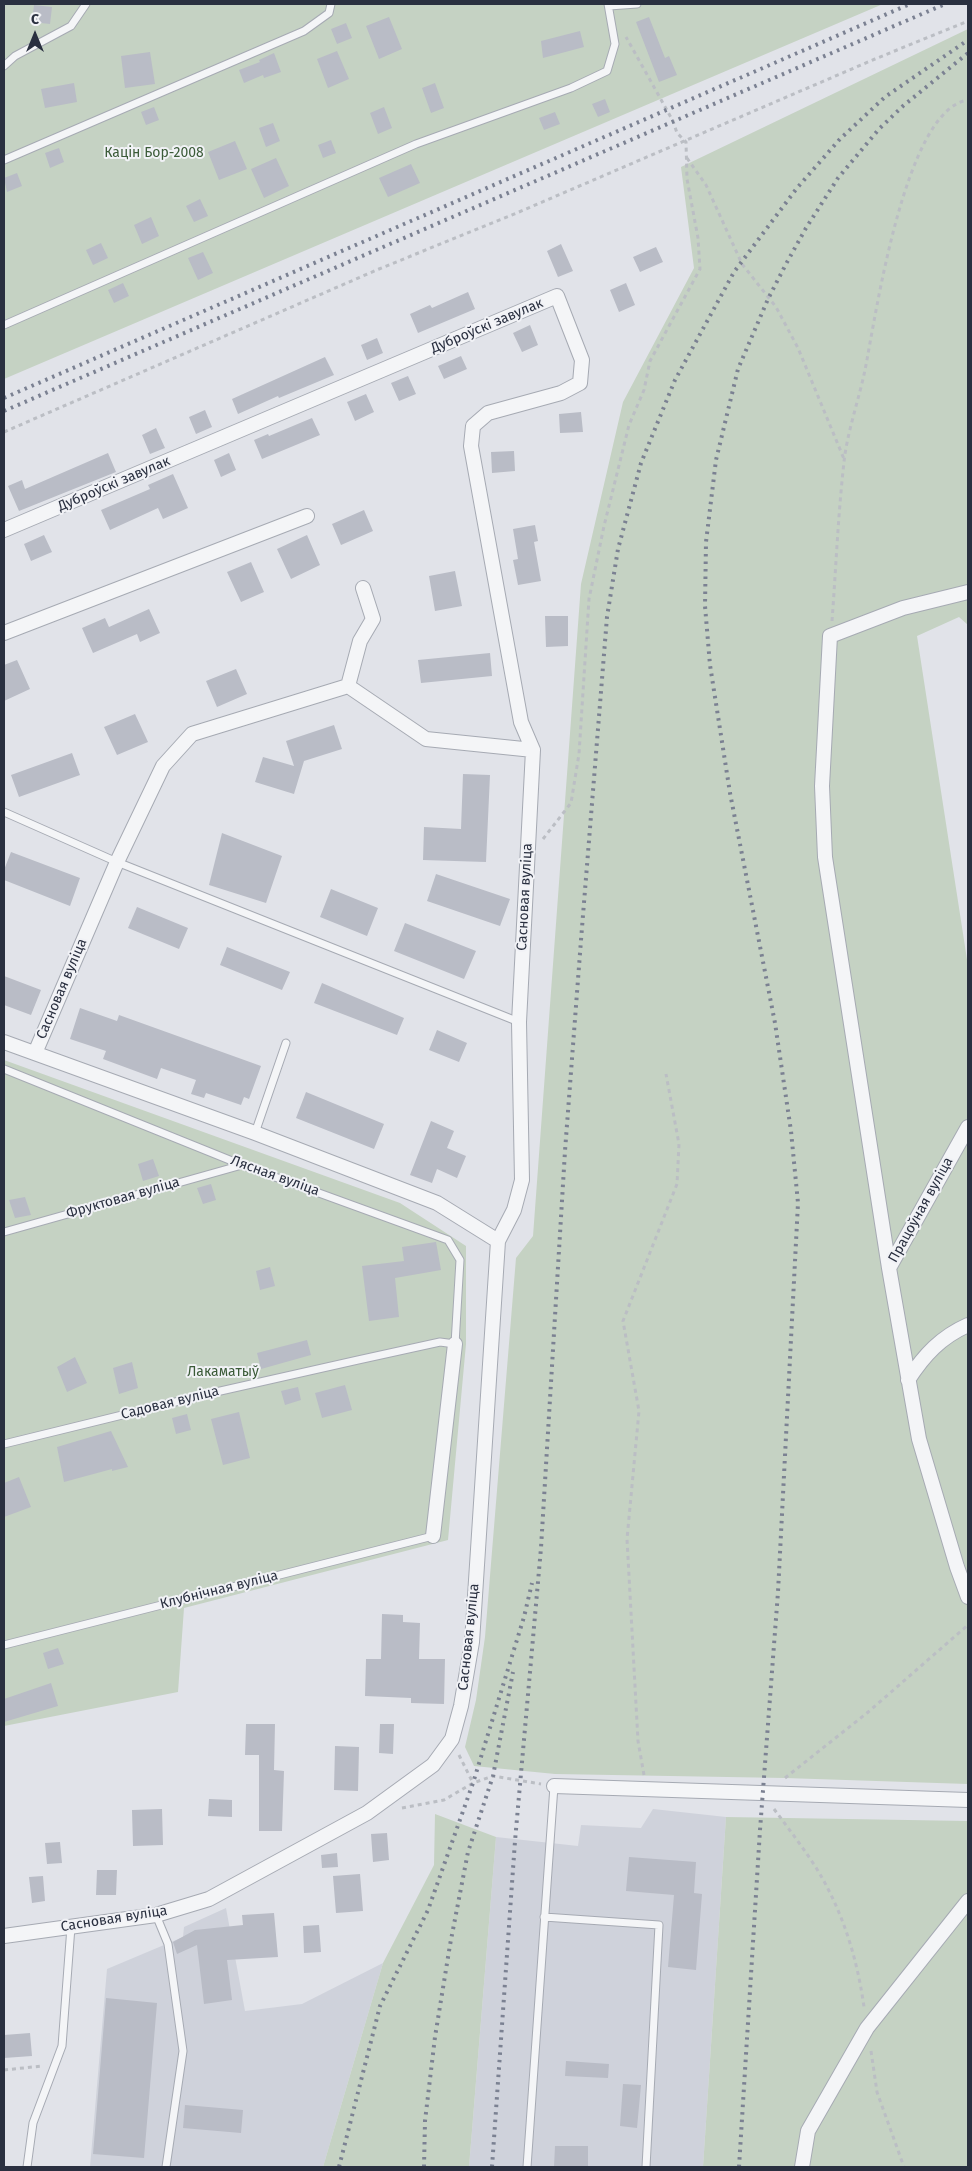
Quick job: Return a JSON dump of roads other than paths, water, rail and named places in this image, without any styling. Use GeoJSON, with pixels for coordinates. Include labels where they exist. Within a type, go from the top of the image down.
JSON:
{"type":"FeatureCollection","features":[{"type":"Feature","properties":{"kind":"street","name":"Дуброўскі завулак"},"geometry":{"type":"LineString","coordinates":[[4,530],[556,296],[582,360],[580,382],[561,393],[488,413],[473,426],[471,446],[522,722],[533,750]]}},
{"type":"Feature","properties":{"kind":"street"},"geometry":{"type":"LineString","coordinates":[[4,633],[307,516]]}},
{"type":"Feature","properties":{"kind":"street"},"geometry":{"type":"LineString","coordinates":[[363,588],[373,619],[360,641],[348,686],[426,739],[533,750]]}},
{"type":"Feature","properties":{"kind":"street"},"geometry":{"type":"LineString","coordinates":[[968,592],[902,608],[830,636],[822,786],[825,857],[888,1268],[908,1380],[919,1439],[968,1598]]}},
{"type":"Feature","properties":{"kind":"street","name":"Сасновая вуліца"},"geometry":{"type":"LineString","coordinates":[[348,686],[192,734],[163,766],[117,862],[34,1054],[255,1133],[437,1204],[498,1241]]}},
{"type":"Feature","properties":{"kind":"street","name":"Сасновая вуліца"},"geometry":{"type":"LineString","coordinates":[[4,1936],[156,1915],[209,1898],[367,1813],[433,1765],[452,1739],[461,1706],[472,1642],[498,1241],[514,1210],[522,1180],[519,1022],[533,750]]}},
{"type":"Feature","properties":{"kind":"street"},"geometry":{"type":"LineString","coordinates":[[4,1042],[34,1054]]}},
{"type":"Feature","properties":{"kind":"street","name":"Працоўная вуліца"},"geometry":{"type":"LineString","coordinates":[[888,1268],[968,1127]]}},
{"type":"Feature","properties":{"kind":"street"},"geometry":{"type":"LineString","coordinates":[[908,1380],[935,1344],[968,1325]]}},
{"type":"Feature","properties":{"kind":"street"},"geometry":{"type":"LineString","coordinates":[[433,1536],[455,1344]]}},
{"type":"Feature","properties":{"kind":"street"},"geometry":{"type":"LineString","coordinates":[[554,1786],[968,1800]]}},
{"type":"Feature","properties":{"kind":"street"},"geometry":{"type":"LineString","coordinates":[[802,2167],[808,2131],[868,2028],[968,1901]]}},
{"type":"Feature","properties":{"kind":"lane"},"geometry":{"type":"LineString","coordinates":[[4,66],[15,56],[71,26],[86,4]]}},
{"type":"Feature","properties":{"kind":"lane"},"geometry":{"type":"LineString","coordinates":[[4,160],[304,31],[329,13],[331,4]]}},
{"type":"Feature","properties":{"kind":"lane"},"geometry":{"type":"LineString","coordinates":[[4,325],[416,144],[571,88],[607,71],[615,44],[609,5],[637,4]]}},
{"type":"Feature","properties":{"kind":"lane"},"geometry":{"type":"LineString","coordinates":[[4,812],[117,862],[519,1022]]}},
{"type":"Feature","properties":{"kind":"lane"},"geometry":{"type":"LineString","coordinates":[[255,1133],[286,1043]]}},
{"type":"Feature","properties":{"kind":"lane","name":"Лясная вуліца"},"geometry":{"type":"LineString","coordinates":[[4,1069],[242,1165],[448,1240],[460,1260],[455,1344]]}},
{"type":"Feature","properties":{"kind":"lane","name":"Фруктовая вуліца"},"geometry":{"type":"LineString","coordinates":[[4,1232],[242,1165]]}},
{"type":"Feature","properties":{"kind":"lane","name":"Садовая вуліца"},"geometry":{"type":"LineString","coordinates":[[4,1444],[206,1394],[440,1342],[455,1344]]}},
{"type":"Feature","properties":{"kind":"lane","name":"Клубнічная вуліца"},"geometry":{"type":"LineString","coordinates":[[4,1645],[433,1536]]}},
{"type":"Feature","properties":{"kind":"lane"},"geometry":{"type":"LineString","coordinates":[[527,2167],[554,1786]]}},
{"type":"Feature","properties":{"kind":"lane"},"geometry":{"type":"LineString","coordinates":[[156,1915],[168,1944],[183,2051],[166,2167]]}},
{"type":"Feature","properties":{"kind":"lane"},"geometry":{"type":"LineString","coordinates":[[544,1917],[659,1925],[646,2167]]}},
{"type":"Feature","properties":{"kind":"lane"},"geometry":{"type":"LineString","coordinates":[[27,2167],[33,2123],[62,2046],[71,1927]]}},
{"type":"Feature","properties":{"kind":"railway"},"geometry":{"type":"LineString","coordinates":[[4,398],[910,4]]}},
{"type":"Feature","properties":{"kind":"railway"},"geometry":{"type":"LineString","coordinates":[[4,411],[945,4]]}},
{"type":"Feature","properties":{"kind":"railway"},"geometry":{"type":"LineString","coordinates":[[492,2167],[515,1841],[541,1548],[565,1151],[581,940],[607,617],[618,549],[641,463],[675,380],[734,272],[797,188],[840,139],[885,97],[968,40]]}},
{"type":"Feature","properties":{"kind":"railway"},"geometry":{"type":"LineString","coordinates":[[739,2167],[760,1830],[778,1592],[798,1203],[791,1131],[775,1023],[730,793],[710,665],[705,606],[706,542],[716,460],[738,369],[768,299],[786,264],[806,228],[838,178],[879,129],[903,106],[968,53]]}},
{"type":"Feature","properties":{"kind":"railway"},"geometry":{"type":"LineString","coordinates":[[339,2167],[380,2006],[428,1910],[473,1783],[524,1617],[532,1583]]}},
{"type":"Feature","properties":{"kind":"railway"},"geometry":{"type":"LineString","coordinates":[[424,2167],[425,2121],[435,2037],[450,1945],[468,1852],[493,1776],[513,1672]]}},
{"type":"Feature","properties":{"kind":"park label","name":"Кацін Бор-2008"},"geometry":{"type":"Point","coordinates":[154,153]}},
{"type":"Feature","properties":{"kind":"park label","name":"Лакаматыў"},"geometry":{"type":"Point","coordinates":[223,1372]}}]}
